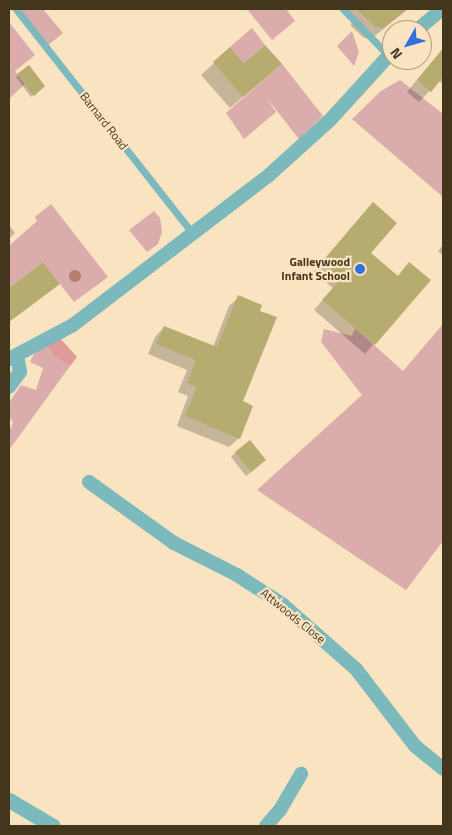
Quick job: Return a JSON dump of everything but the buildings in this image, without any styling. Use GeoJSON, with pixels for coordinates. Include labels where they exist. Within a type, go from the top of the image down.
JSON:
{"type":"FeatureCollection","features":[{"type":"Feature","properties":{"kind":"street"},"geometry":{"type":"LineString","coordinates":[[429,20],[442,9]]}},
{"type":"Feature","properties":{"kind":"street"},"geometry":{"type":"LineString","coordinates":[[9,387],[20,372],[13,357],[73,325],[268,176],[331,119],[382,62]]}},
{"type":"Feature","properties":{"kind":"street","name":"Attwoods Close"},"geometry":{"type":"LineString","coordinates":[[89,482],[169,540],[237,575],[282,604],[356,669],[415,746],[443,769]]}},
{"type":"Feature","properties":{"kind":"street"},"geometry":{"type":"LineString","coordinates":[[266,826],[280,810],[302,774]]}},
{"type":"Feature","properties":{"kind":"street"},"geometry":{"type":"LineString","coordinates":[[9,800],[53,826]]}},
{"type":"Feature","properties":{"kind":"lane","name":"Barnard Road"},"geometry":{"type":"LineString","coordinates":[[16,9],[192,234]]}},
{"type":"Feature","properties":{"kind":"lane"},"geometry":{"type":"LineString","coordinates":[[344,9],[382,45]]}},
{"type":"Feature","properties":{"kind":"shaded area"},"geometry":{"type":"Polygon","coordinates":[[[17,9],[43,9],[63,33],[46,47],[17,9]]]}},
{"type":"Feature","properties":{"kind":"shaded area"},"geometry":{"type":"Polygon","coordinates":[[[247,9],[286,9],[295,21],[272,40],[247,9]]]}},
{"type":"Feature","properties":{"kind":"shaded area"},"geometry":{"type":"Polygon","coordinates":[[[9,22],[35,55],[15,71],[25,84],[9,99],[9,22]]]}},
{"type":"Feature","properties":{"kind":"shaded area"},"geometry":{"type":"Polygon","coordinates":[[[252,28],[265,45],[244,63],[230,47],[252,28]]]}},
{"type":"Feature","properties":{"kind":"shaded area"},"geometry":{"type":"Polygon","coordinates":[[[352,31],[359,52],[354,66],[337,46],[352,31]]]}},
{"type":"Feature","properties":{"kind":"shaded area"},"geometry":{"type":"Polygon","coordinates":[[[282,64],[323,116],[299,139],[266,97],[276,112],[244,139],[226,113],[282,64]]]}},
{"type":"Feature","properties":{"kind":"shaded area"},"geometry":{"type":"Polygon","coordinates":[[[400,80],[443,114],[443,197],[352,119],[381,91],[400,80]]]}},
{"type":"Feature","properties":{"kind":"shaded area"},"geometry":{"type":"Polygon","coordinates":[[[51,204],[108,277],[74,302],[43,262],[9,288],[9,246],[37,221],[35,217],[51,204]]]}},
{"type":"Feature","properties":{"kind":"shaded area"},"geometry":{"type":"Polygon","coordinates":[[[154,211],[160,218],[162,232],[158,244],[147,252],[129,230],[154,211]]]}},
{"type":"Feature","properties":{"kind":"shaded area"},"geometry":{"type":"Polygon","coordinates":[[[443,324],[443,541],[406,590],[257,490],[362,395],[321,342],[324,329],[352,336],[355,328],[403,371],[443,324]]]}},
{"type":"Feature","properties":{"kind":"shaded area"},"geometry":{"type":"Polygon","coordinates":[[[59,337],[77,357],[70,366],[54,356],[47,345],[59,337]]]}},
{"type":"Feature","properties":{"kind":"shaded area"},"geometry":{"type":"Polygon","coordinates":[[[47,345],[54,356],[70,366],[9,450],[9,432],[13,423],[9,416],[9,403],[21,385],[36,390],[43,368],[30,362],[34,354],[47,345]]]}},
{"type":"Feature","properties":{"kind":"place","name":"Galleywood Infant School"},"geometry":{"type":"Point","coordinates":[360,269]}}]}
